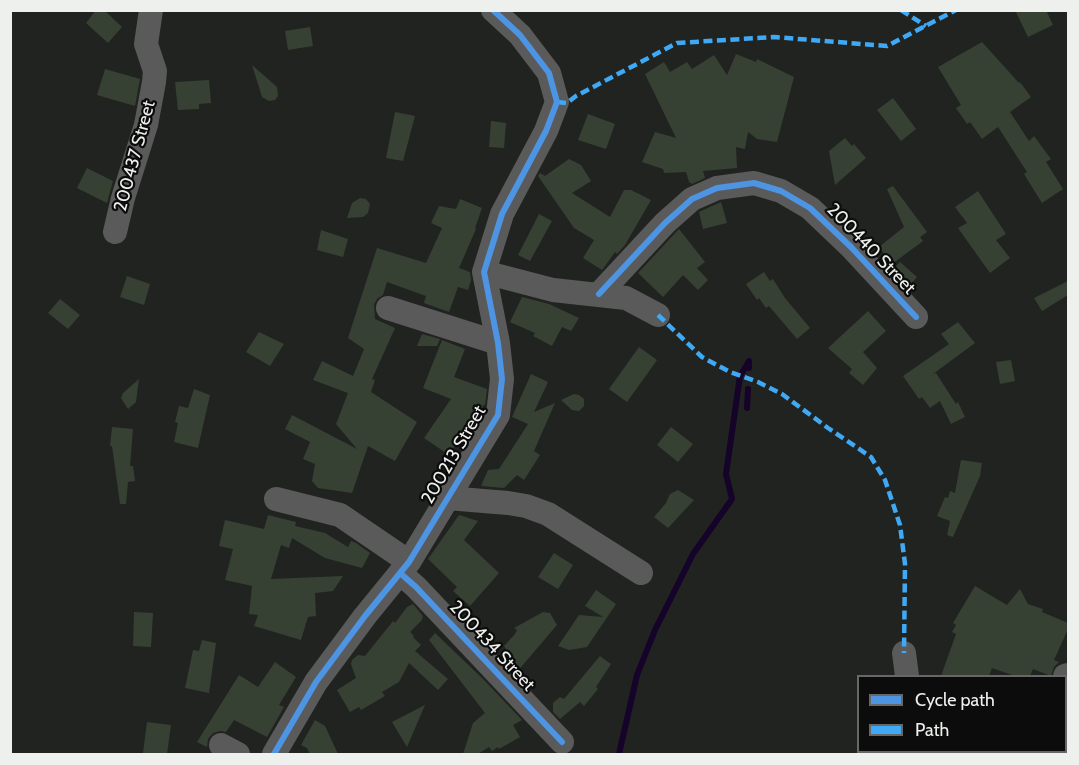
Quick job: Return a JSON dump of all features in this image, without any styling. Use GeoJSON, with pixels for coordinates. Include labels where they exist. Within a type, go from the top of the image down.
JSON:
{"type":"FeatureCollection","features":[{"type":"Feature","properties":{"kind":"street","name":"200437 Street"},"geometry":{"type":"LineString","coordinates":[[115,232],[123,198],[147,124],[154,82],[154,71],[146,44],[151,10]]}},
{"type":"Feature","properties":{"kind":"street","name":"200213 Street"},"geometry":{"type":"LineString","coordinates":[[274,754],[316,682],[404,567],[498,415],[502,379],[498,343],[484,272],[502,214],[546,131],[557,102],[549,73],[520,35],[493,10]]}},
{"type":"Feature","properties":{"kind":"street","name":"200440 Street"},"geometry":{"type":"LineString","coordinates":[[599,294],[665,223],[692,199],[717,188],[754,183],[781,191],[810,208],[851,247],[916,317]]}},
{"type":"Feature","properties":{"kind":"street"},"geometry":{"type":"LineString","coordinates":[[484,272],[553,290],[626,298],[658,315]]}},
{"type":"Feature","properties":{"kind":"street"},"geometry":{"type":"LineString","coordinates":[[388,308],[498,343]]}},
{"type":"Feature","properties":{"kind":"street"},"geometry":{"type":"LineString","coordinates":[[447,498],[508,503],[526,506],[548,514],[640,573]]}},
{"type":"Feature","properties":{"kind":"street"},"geometry":{"type":"LineString","coordinates":[[276,499],[340,515],[404,567]]}},
{"type":"Feature","properties":{"kind":"street","name":"200434 Street"},"geometry":{"type":"LineString","coordinates":[[404,567],[416,587],[562,742]]}},
{"type":"Feature","properties":{"kind":"building"},"geometry":{"type":"Polygon","coordinates":[[[96,10],[104,10],[122,27],[108,43],[86,23],[96,10]]]}},
{"type":"Feature","properties":{"kind":"building"},"geometry":{"type":"Polygon","coordinates":[[[1015,10],[1046,10],[1053,25],[1028,37],[1015,10]]]}},
{"type":"Feature","properties":{"kind":"building"},"geometry":{"type":"Polygon","coordinates":[[[310,27],[313,46],[288,50],[285,31],[310,27]]]}},
{"type":"Feature","properties":{"kind":"building"},"geometry":{"type":"Polygon","coordinates":[[[982,42],[1031,97],[1010,112],[1029,141],[1034,136],[1051,159],[1046,162],[1063,189],[1042,203],[1024,174],[1027,172],[998,127],[982,139],[970,122],[967,124],[956,108],[961,105],[938,67],[982,42]]]}},
{"type":"Feature","properties":{"kind":"building"},"geometry":{"type":"Polygon","coordinates":[[[736,54],[756,62],[757,59],[794,77],[777,142],[757,139],[748,132],[745,149],[736,147],[737,168],[703,171],[705,178],[692,184],[686,172],[664,173],[663,169],[642,162],[655,132],[676,138],[645,74],[664,62],[670,72],[687,62],[692,69],[714,55],[727,75],[736,54]]]}},
{"type":"Feature","properties":{"kind":"building"},"geometry":{"type":"Polygon","coordinates":[[[252,65],[277,87],[278,96],[275,100],[269,101],[262,97],[252,65]]]}},
{"type":"Feature","properties":{"kind":"building"},"geometry":{"type":"Polygon","coordinates":[[[105,69],[140,79],[135,106],[97,95],[105,69]]]}},
{"type":"Feature","properties":{"kind":"building"},"geometry":{"type":"Polygon","coordinates":[[[209,80],[211,103],[199,104],[199,109],[178,110],[175,82],[209,80]]]}},
{"type":"Feature","properties":{"kind":"building"},"geometry":{"type":"Polygon","coordinates":[[[893,98],[916,129],[901,141],[877,110],[893,98]]]}},
{"type":"Feature","properties":{"kind":"building"},"geometry":{"type":"Polygon","coordinates":[[[395,112],[415,116],[403,161],[386,158],[395,112]]]}},
{"type":"Feature","properties":{"kind":"building"},"geometry":{"type":"Polygon","coordinates":[[[588,114],[615,124],[606,149],[578,140],[588,114]]]}},
{"type":"Feature","properties":{"kind":"building"},"geometry":{"type":"Polygon","coordinates":[[[491,121],[506,123],[504,148],[489,147],[491,121]]]}},
{"type":"Feature","properties":{"kind":"building"},"geometry":{"type":"Polygon","coordinates":[[[845,138],[852,146],[854,144],[866,158],[835,185],[829,151],[845,138]]]}},
{"type":"Feature","properties":{"kind":"building"},"geometry":{"type":"Polygon","coordinates":[[[569,159],[581,165],[591,181],[572,193],[610,217],[624,190],[631,190],[651,200],[625,245],[617,254],[615,252],[602,270],[583,258],[594,240],[574,228],[538,176],[540,173],[545,176],[569,159]]]}},
{"type":"Feature","properties":{"kind":"building"},"geometry":{"type":"Polygon","coordinates":[[[87,168],[113,181],[107,203],[77,188],[87,168]]]}},
{"type":"Feature","properties":{"kind":"building"},"geometry":{"type":"Polygon","coordinates":[[[893,186],[927,232],[920,237],[923,241],[892,264],[879,247],[904,227],[887,189],[893,186]]]}},
{"type":"Feature","properties":{"kind":"building"},"geometry":{"type":"Polygon","coordinates":[[[978,191],[1006,234],[996,240],[1010,258],[990,273],[958,228],[967,223],[955,207],[978,191]]]}},
{"type":"Feature","properties":{"kind":"building"},"geometry":{"type":"Polygon","coordinates":[[[360,198],[366,199],[370,204],[368,213],[363,217],[347,218],[352,203],[360,198]]]}},
{"type":"Feature","properties":{"kind":"building"},"geometry":{"type":"Polygon","coordinates":[[[460,199],[482,208],[476,229],[459,268],[470,272],[471,280],[468,290],[458,287],[449,312],[424,303],[426,296],[387,282],[383,295],[374,304],[375,319],[395,328],[372,379],[375,380],[371,392],[417,422],[395,461],[368,446],[352,493],[318,488],[312,481],[315,464],[303,459],[310,442],[285,429],[292,415],[357,449],[336,424],[348,393],[313,380],[322,361],[353,376],[364,349],[348,338],[377,248],[426,263],[442,228],[431,223],[439,206],[456,209],[460,199]]]}},
{"type":"Feature","properties":{"kind":"building"},"geometry":{"type":"Polygon","coordinates":[[[721,202],[727,223],[703,229],[699,212],[721,202]]]}},
{"type":"Feature","properties":{"kind":"building"},"geometry":{"type":"Polygon","coordinates":[[[539,214],[552,221],[530,261],[518,255],[539,214]]]}},
{"type":"Feature","properties":{"kind":"building"},"geometry":{"type":"Polygon","coordinates":[[[679,229],[705,262],[697,268],[708,280],[698,290],[683,275],[663,297],[638,273],[679,229]]]}},
{"type":"Feature","properties":{"kind":"building"},"geometry":{"type":"Polygon","coordinates":[[[321,230],[348,239],[343,257],[317,250],[321,230]]]}},
{"type":"Feature","properties":{"kind":"building"},"geometry":{"type":"Polygon","coordinates":[[[900,262],[917,277],[908,287],[892,270],[900,262]]]}},
{"type":"Feature","properties":{"kind":"building"},"geometry":{"type":"Polygon","coordinates":[[[764,272],[770,281],[773,279],[785,298],[810,328],[797,339],[769,306],[766,308],[759,298],[757,300],[746,284],[764,272]]]}},
{"type":"Feature","properties":{"kind":"building"},"geometry":{"type":"Polygon","coordinates":[[[127,276],[150,284],[144,305],[120,297],[127,276]]]}},
{"type":"Feature","properties":{"kind":"building"},"geometry":{"type":"Polygon","coordinates":[[[1068,281],[1068,295],[1042,311],[1034,298],[1068,281]]]}},
{"type":"Feature","properties":{"kind":"building"},"geometry":{"type":"Polygon","coordinates":[[[522,297],[549,304],[579,318],[571,331],[562,327],[552,346],[533,336],[535,333],[510,322],[522,297]]]}},
{"type":"Feature","properties":{"kind":"building"},"geometry":{"type":"Polygon","coordinates":[[[60,299],[80,315],[68,329],[48,313],[60,299]]]}},
{"type":"Feature","properties":{"kind":"building"},"geometry":{"type":"Polygon","coordinates":[[[868,311],[886,331],[863,352],[877,368],[863,385],[849,373],[852,369],[828,348],[868,311]]]}},
{"type":"Feature","properties":{"kind":"building"},"geometry":{"type":"Polygon","coordinates":[[[958,322],[975,343],[933,374],[936,373],[956,404],[958,402],[965,417],[951,424],[940,401],[930,408],[922,397],[919,399],[903,376],[949,344],[941,334],[958,322]]]}},
{"type":"Feature","properties":{"kind":"building"},"geometry":{"type":"Polygon","coordinates":[[[259,332],[284,344],[270,366],[246,352],[259,332]]]}},
{"type":"Feature","properties":{"kind":"building"},"geometry":{"type":"Polygon","coordinates":[[[422,334],[440,339],[437,346],[417,346],[422,334]]]}},
{"type":"Feature","properties":{"kind":"building"},"geometry":{"type":"Polygon","coordinates":[[[442,340],[465,349],[454,377],[487,389],[485,405],[483,405],[479,419],[473,429],[466,427],[449,455],[424,438],[451,399],[423,388],[442,340]]]}},
{"type":"Feature","properties":{"kind":"building"},"geometry":{"type":"Polygon","coordinates":[[[639,347],[657,360],[627,402],[609,389],[639,347]]]}},
{"type":"Feature","properties":{"kind":"building"},"geometry":{"type":"Polygon","coordinates":[[[1011,360],[1015,381],[1000,384],[996,362],[1011,360]]]}},
{"type":"Feature","properties":{"kind":"building"},"geometry":{"type":"Polygon","coordinates":[[[531,374],[548,382],[534,412],[555,403],[534,451],[540,455],[524,480],[517,475],[504,488],[481,486],[488,470],[499,469],[528,424],[512,417],[531,374]]]}},
{"type":"Feature","properties":{"kind":"building"},"geometry":{"type":"Polygon","coordinates":[[[139,379],[136,402],[128,409],[121,398],[123,393],[139,379]]]}},
{"type":"Feature","properties":{"kind":"building"},"geometry":{"type":"Polygon","coordinates":[[[194,389],[210,395],[198,448],[174,442],[179,406],[188,408],[194,389]]]}},
{"type":"Feature","properties":{"kind":"building"},"geometry":{"type":"Polygon","coordinates":[[[574,394],[584,399],[584,406],[579,411],[572,410],[561,400],[574,394]]]}},
{"type":"Feature","properties":{"kind":"building"},"geometry":{"type":"Polygon","coordinates":[[[112,427],[133,429],[130,466],[133,466],[135,481],[128,482],[126,504],[120,504],[112,446],[110,446],[112,427]]]}},
{"type":"Feature","properties":{"kind":"building"},"geometry":{"type":"Polygon","coordinates":[[[671,427],[693,444],[678,462],[657,445],[671,427]]]}},
{"type":"Feature","properties":{"kind":"building"},"geometry":{"type":"Polygon","coordinates":[[[961,460],[982,463],[980,476],[953,537],[947,535],[950,521],[937,516],[945,497],[948,498],[950,491],[955,493],[961,460]]]}},
{"type":"Feature","properties":{"kind":"building"},"geometry":{"type":"Polygon","coordinates":[[[678,490],[694,500],[668,528],[654,517],[666,503],[670,494],[678,490]]]}},
{"type":"Feature","properties":{"kind":"building"},"geometry":{"type":"Polygon","coordinates":[[[268,515],[296,522],[295,526],[325,533],[348,547],[351,541],[370,553],[362,568],[325,558],[292,538],[289,548],[281,545],[271,579],[343,576],[333,591],[315,593],[316,616],[308,617],[301,640],[254,626],[258,615],[249,614],[252,586],[225,580],[233,549],[219,546],[225,520],[264,529],[268,515]]]}},
{"type":"Feature","properties":{"kind":"building"},"geometry":{"type":"Polygon","coordinates":[[[459,515],[478,521],[464,540],[499,573],[470,606],[453,591],[457,587],[428,559],[459,515]]]}},
{"type":"Feature","properties":{"kind":"building"},"geometry":{"type":"Polygon","coordinates":[[[554,553],[573,565],[558,589],[538,577],[554,553]]]}},
{"type":"Feature","properties":{"kind":"building"},"geometry":{"type":"Polygon","coordinates":[[[975,586],[1007,605],[1020,589],[1028,604],[1043,609],[1042,612],[1068,623],[1068,629],[1054,660],[1059,662],[1051,675],[1033,669],[1030,675],[1012,675],[992,668],[989,675],[941,675],[956,634],[952,632],[956,625],[953,623],[975,586]]]}},
{"type":"Feature","properties":{"kind":"building"},"geometry":{"type":"Polygon","coordinates":[[[596,590],[616,604],[587,647],[569,650],[558,646],[579,615],[603,617],[585,606],[596,590]]]}},
{"type":"Feature","properties":{"kind":"building"},"geometry":{"type":"Polygon","coordinates":[[[413,604],[423,616],[410,632],[421,645],[415,651],[448,679],[438,690],[409,663],[399,682],[382,692],[385,696],[361,710],[359,707],[350,712],[337,690],[356,678],[351,664],[352,660],[358,655],[365,656],[393,621],[395,623],[407,607],[413,604]]]}},
{"type":"Feature","properties":{"kind":"building"},"geometry":{"type":"Polygon","coordinates":[[[134,612],[153,613],[151,647],[133,646],[134,612]]]}},
{"type":"Feature","properties":{"kind":"building"},"geometry":{"type":"Polygon","coordinates":[[[543,612],[550,613],[557,625],[516,673],[500,655],[506,649],[504,646],[515,634],[517,630],[514,628],[543,612]]]}},
{"type":"Feature","properties":{"kind":"building"},"geometry":{"type":"Polygon","coordinates":[[[435,633],[522,720],[513,725],[520,737],[499,749],[498,747],[492,751],[489,747],[478,754],[463,754],[473,723],[485,713],[429,640],[435,633]]]}},
{"type":"Feature","properties":{"kind":"building"},"geometry":{"type":"Polygon","coordinates":[[[202,640],[216,643],[209,693],[185,688],[193,650],[199,651],[202,640]]]}},
{"type":"Feature","properties":{"kind":"building"},"geometry":{"type":"Polygon","coordinates":[[[600,656],[611,664],[596,687],[598,689],[584,706],[580,702],[560,719],[553,712],[553,703],[560,697],[564,699],[600,656]]]}},
{"type":"Feature","properties":{"kind":"building"},"geometry":{"type":"Polygon","coordinates":[[[275,662],[296,677],[279,705],[284,707],[267,737],[234,720],[226,732],[213,733],[208,739],[207,747],[197,742],[239,675],[258,687],[275,662]]]}},
{"type":"Feature","properties":{"kind":"building"},"geometry":{"type":"Polygon","coordinates":[[[425,705],[407,747],[392,722],[425,705]]]}},
{"type":"Feature","properties":{"kind":"building"},"geometry":{"type":"Polygon","coordinates":[[[315,720],[325,726],[338,754],[310,754],[307,748],[301,745],[315,720]]]}},
{"type":"Feature","properties":{"kind":"building"},"geometry":{"type":"Polygon","coordinates":[[[147,722],[171,725],[167,754],[143,753],[147,722]]]}},
{"type":"Feature","properties":{"kind":"waterway"},"geometry":{"type":"LineString","coordinates":[[619,754],[637,675],[655,630],[693,554],[732,499],[726,474],[740,376],[749,361],[749,368]]}},
{"type":"Feature","properties":{"kind":"waterway"},"geometry":{"type":"LineString","coordinates":[[747,408],[748,389]]}},
{"type":"Feature","properties":{"kind":"marked path"},"geometry":{"type":"LineString","coordinates":[[901,10],[926,26]]}},
{"type":"Feature","properties":{"kind":"marked path"},"geometry":{"type":"LineString","coordinates":[[557,102],[567,103],[576,96],[677,43],[774,37],[887,46],[956,10]]}},
{"type":"Feature","properties":{"kind":"marked path"},"geometry":{"type":"LineString","coordinates":[[658,315],[702,357],[730,372],[782,394],[871,457],[885,480],[900,525],[905,564],[904,653]]}},
{"type":"Feature","properties":{"kind":"cycle path"},"geometry":{"type":"LineString","coordinates":[[274,754],[316,682],[409,562],[498,415],[502,379],[498,343],[484,272],[502,214],[546,131],[557,102],[549,73],[520,35],[493,10]]}},
{"type":"Feature","properties":{"kind":"cycle path"},"geometry":{"type":"LineString","coordinates":[[599,294],[665,223],[692,199],[717,188],[754,183],[781,191],[810,208],[851,247],[916,317]]}},
{"type":"Feature","properties":{"kind":"cycle path"},"geometry":{"type":"LineString","coordinates":[[400,573],[416,587],[562,742]]}}]}
